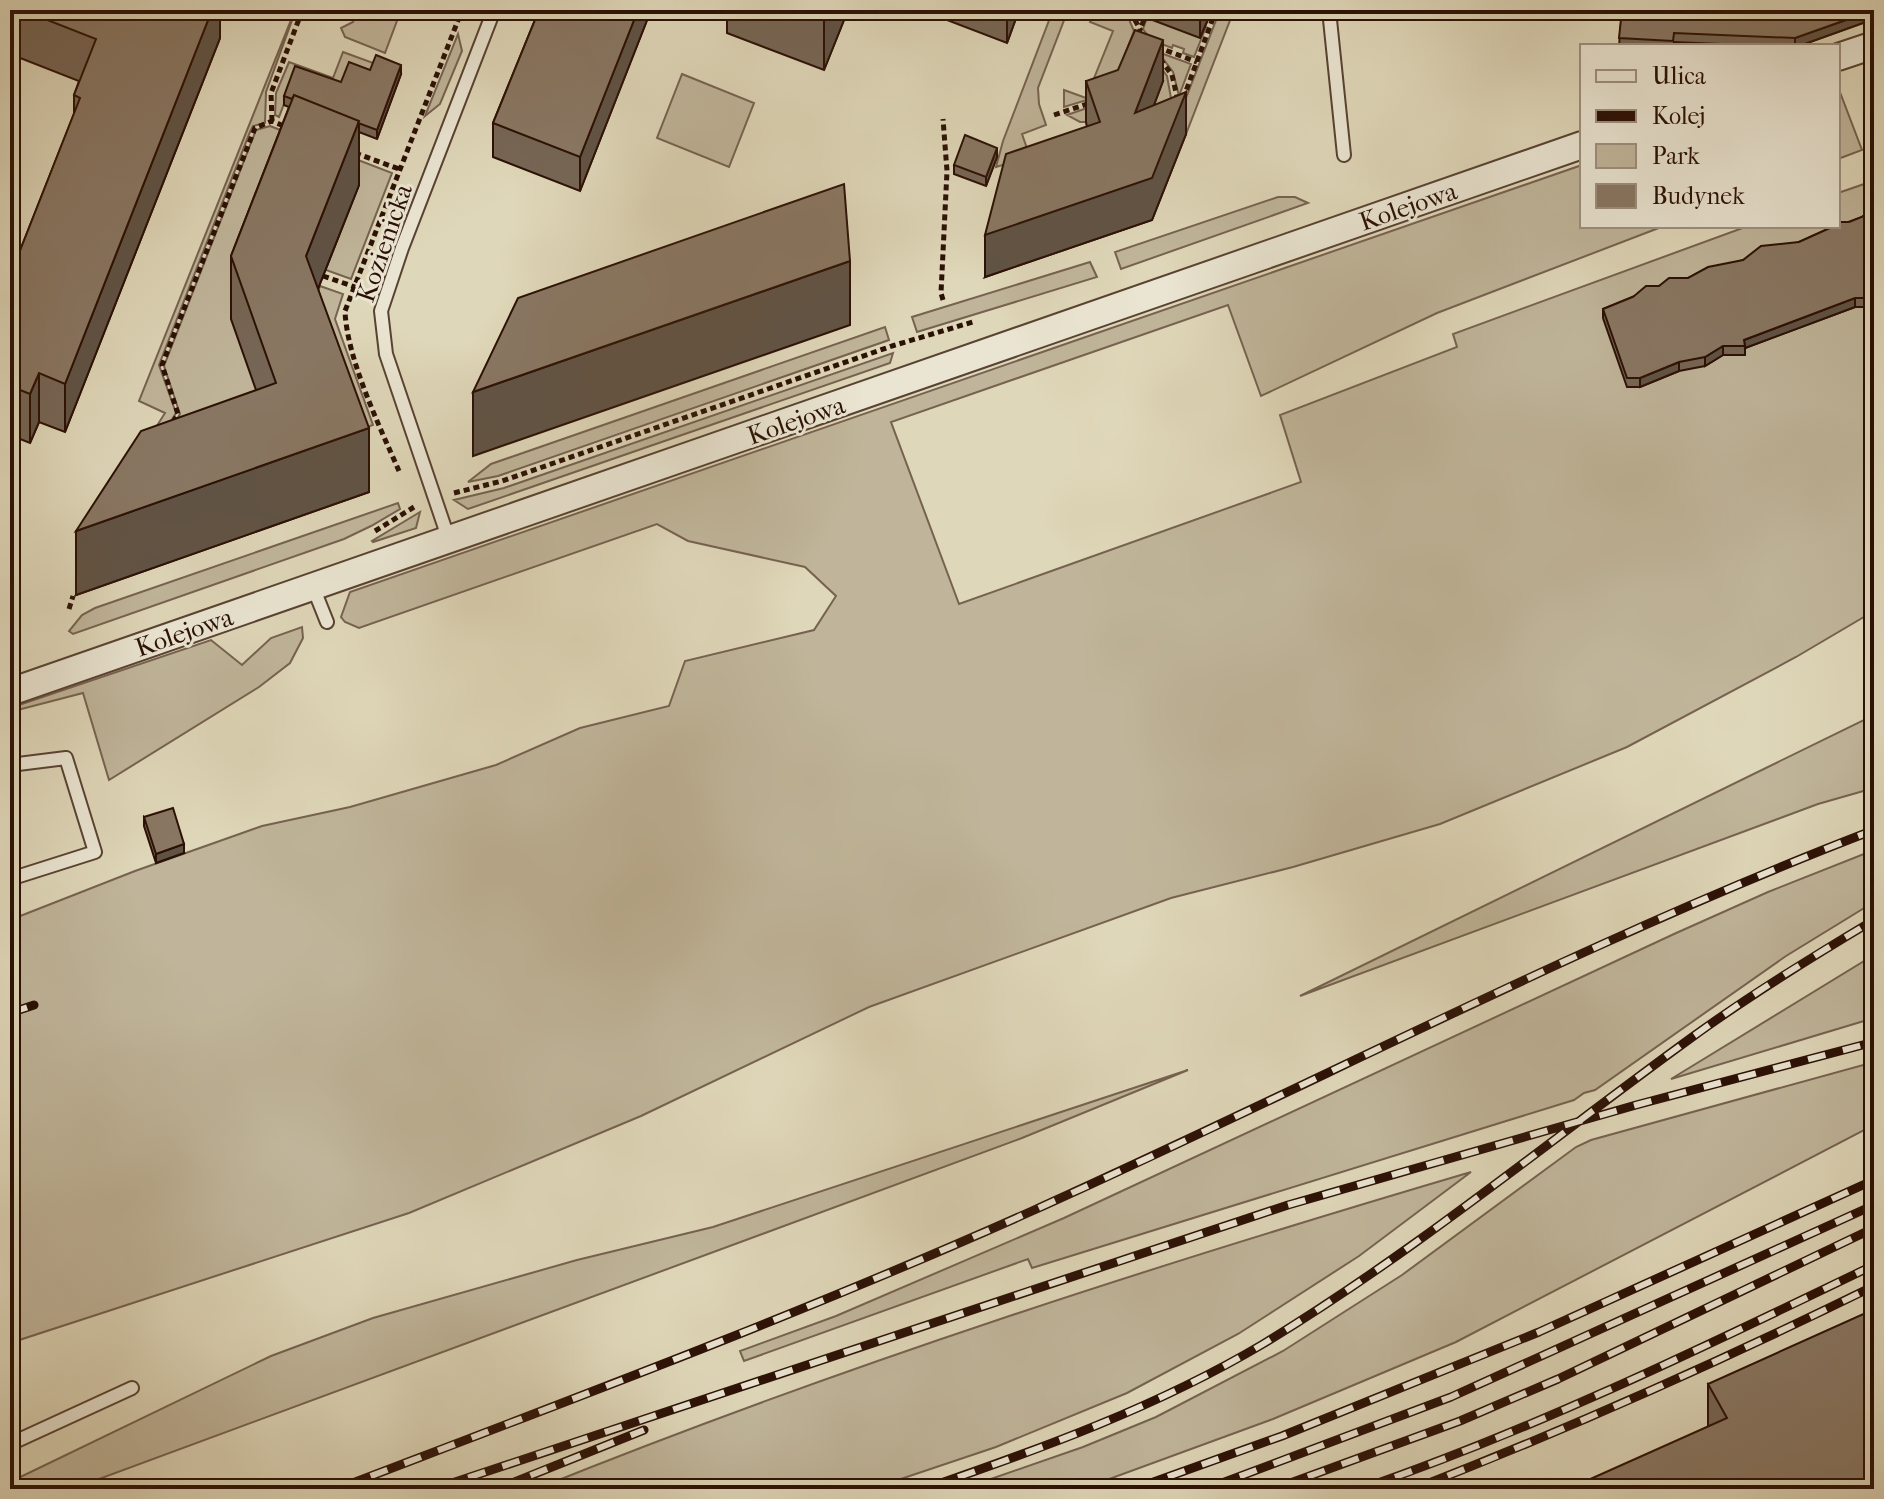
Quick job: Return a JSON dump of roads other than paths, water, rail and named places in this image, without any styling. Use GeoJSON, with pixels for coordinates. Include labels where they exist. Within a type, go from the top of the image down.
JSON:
{"type":"FeatureCollection","features":[{"type":"Feature","properties":{"kind":"street"},"geometry":{"type":"LineString","coordinates":[[1840,56],[1874,45]]}},
{"type":"Feature","properties":{"kind":"street","name":"Kolejowa"},"geometry":{"type":"LineString","coordinates":[[10,692],[1580,146]]}},
{"type":"Feature","properties":{"kind":"lane","name":"Kozienicka"},"geometry":{"type":"LineString","coordinates":[[449,540],[386,354],[381,311],[402,248],[494,10]]}},
{"type":"Feature","properties":{"kind":"lane"},"geometry":{"type":"LineString","coordinates":[[1329,10],[1344,155]]}},
{"type":"Feature","properties":{"kind":"lane"},"geometry":{"type":"LineString","coordinates":[[313,587],[327,622]]}},
{"type":"Feature","properties":{"kind":"lane"},"geometry":{"type":"LineString","coordinates":[[10,765],[66,758],[95,852],[10,879]]}},
{"type":"Feature","properties":{"kind":"lane"},"geometry":{"type":"LineString","coordinates":[[10,1444],[132,1388]]}},
{"type":"Feature","properties":{"kind":"railway"},"geometry":{"type":"LineString","coordinates":[[337,1489],[686,1355],[946,1249],[1660,918],[1874,830]]}},
{"type":"Feature","properties":{"kind":"railway"},"geometry":{"type":"LineString","coordinates":[[924,1489],[1140,1407],[1263,1344],[1427,1234],[1713,1022],[1874,920]]}},
{"type":"Feature","properties":{"kind":"railway"},"geometry":{"type":"LineString","coordinates":[[10,1013],[34,1005]]}},
{"type":"Feature","properties":{"kind":"railway"},"geometry":{"type":"LineString","coordinates":[[434,1489],[1288,1205],[1636,1105],[1874,1042]]}},
{"type":"Feature","properties":{"kind":"railway"},"geometry":{"type":"LineString","coordinates":[[1134,1489],[1282,1436],[1539,1332],[1874,1180]]}},
{"type":"Feature","properties":{"kind":"railway"},"geometry":{"type":"LineString","coordinates":[[1206,1489],[1451,1397],[1874,1205]]}},
{"type":"Feature","properties":{"kind":"railway"},"geometry":{"type":"LineString","coordinates":[[1274,1489],[1460,1421],[1558,1379],[1874,1228]]}},
{"type":"Feature","properties":{"kind":"railway"},"geometry":{"type":"LineString","coordinates":[[1361,1489],[1557,1413],[1874,1265]]}},
{"type":"Feature","properties":{"kind":"railway"},"geometry":{"type":"LineString","coordinates":[[1414,1489],[1646,1392],[1874,1286]]}},
{"type":"Feature","properties":{"kind":"railway"},"geometry":{"type":"LineString","coordinates":[[497,1489],[644,1430]]}}]}
